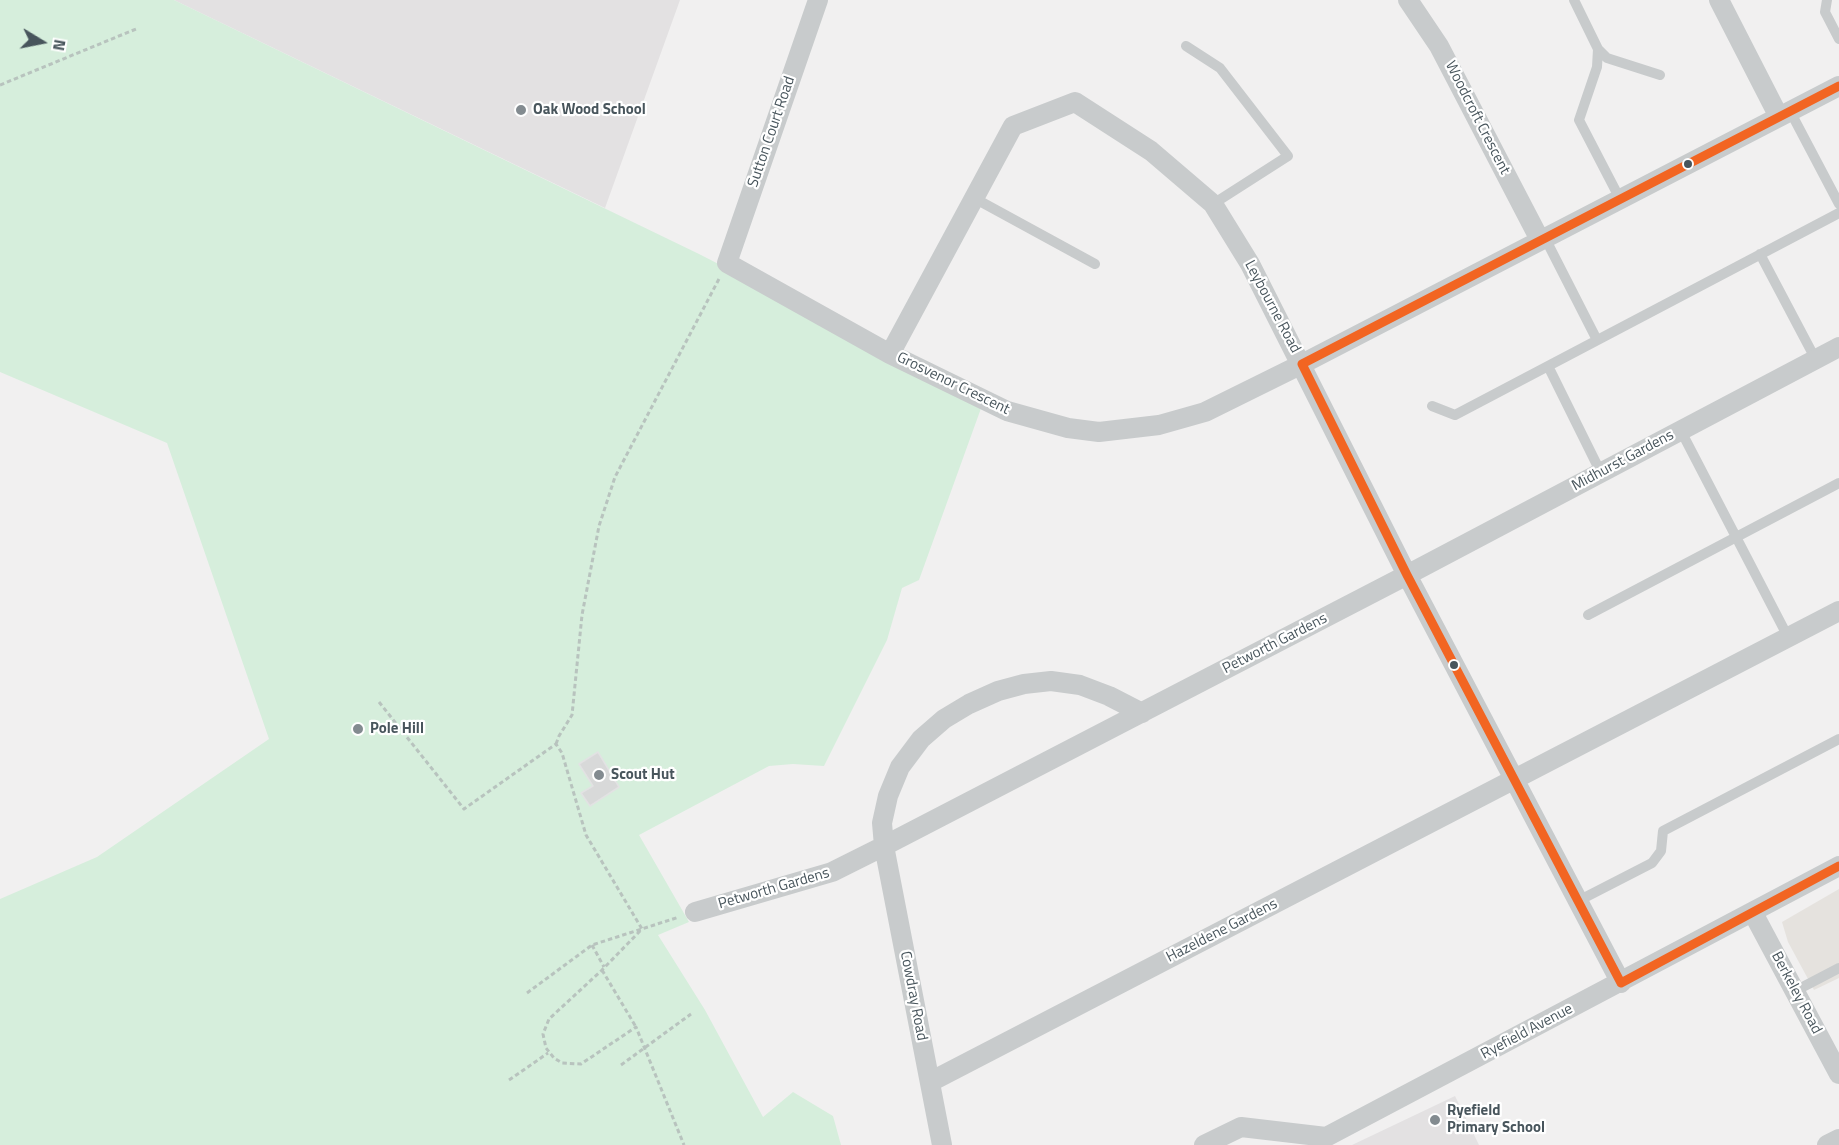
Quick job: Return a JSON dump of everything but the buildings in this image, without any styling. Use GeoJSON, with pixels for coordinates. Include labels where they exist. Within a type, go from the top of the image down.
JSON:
{"type":"FeatureCollection","features":[{"type":"Feature","properties":{"kind":"street","name":"Sutton Court Road"},"geometry":{"type":"LineString","coordinates":[[727,263],[818,0]]}},
{"type":"Feature","properties":{"kind":"street","name":"Woodcroft Crescent"},"geometry":{"type":"LineString","coordinates":[[1408,0],[1439,46],[1543,239]]}},
{"type":"Feature","properties":{"kind":"street"},"geometry":{"type":"LineString","coordinates":[[1719,0],[1785,114]]}},
{"type":"Feature","properties":{"kind":"street","name":"Grosvenor Crescent"},"geometry":{"type":"LineString","coordinates":[[727,263],[890,354],[1007,411],[1068,428],[1099,432],[1159,425],[1205,411],[1302,364],[1839,86]]}},
{"type":"Feature","properties":{"kind":"street","name":"Leybourne Road"},"geometry":{"type":"LineString","coordinates":[[890,354],[1013,126],[1075,102],[1151,152],[1213,204],[1250,264],[1407,575],[1621,983]]}},
{"type":"Feature","properties":{"kind":"street","name":"Midhurst Gardens"},"geometry":{"type":"LineString","coordinates":[[1407,575],[1839,348]]}},
{"type":"Feature","properties":{"kind":"street","name":"Petworth Gardens"},"geometry":{"type":"LineString","coordinates":[[695,912],[832,872],[1407,575]]}},
{"type":"Feature","properties":{"kind":"street"},"geometry":{"type":"LineString","coordinates":[[1514,780],[1839,611]]}},
{"type":"Feature","properties":{"kind":"street"},"geometry":{"type":"LineString","coordinates":[[884,846],[882,824],[888,796],[900,767],[921,739],[969,704],[1024,684],[1051,681],[1080,685],[1100,692],[1142,713]]}},
{"type":"Feature","properties":{"kind":"street","name":"Hazeldene Gardens"},"geometry":{"type":"LineString","coordinates":[[930,1082],[1514,780]]}},
{"type":"Feature","properties":{"kind":"street","name":"Cowdray Road"},"geometry":{"type":"LineString","coordinates":[[884,846],[942,1145]]}},
{"type":"Feature","properties":{"kind":"street","name":"Ryefield Avenue"},"geometry":{"type":"LineString","coordinates":[[1204,1145],[1241,1127],[1327,1141],[1839,866]]}},
{"type":"Feature","properties":{"kind":"street","name":"Berkeley Road"},"geometry":{"type":"LineString","coordinates":[[1753,913],[1839,1074]]}},
{"type":"Feature","properties":{"kind":"street"},"geometry":{"type":"LineString","coordinates":[[1827,1145],[1839,1139]]}},
{"type":"Feature","properties":{"kind":"lane"},"geometry":{"type":"LineString","coordinates":[[1574,0],[1598,49],[1607,58],[1660,75]]}},
{"type":"Feature","properties":{"kind":"lane"},"geometry":{"type":"LineString","coordinates":[[1827,0],[1824,12],[1839,39]]}},
{"type":"Feature","properties":{"kind":"lane"},"geometry":{"type":"LineString","coordinates":[[1186,46],[1220,68],[1288,156],[1213,204]]}},
{"type":"Feature","properties":{"kind":"lane"},"geometry":{"type":"LineString","coordinates":[[1598,49],[1597,67],[1579,120],[1620,199]]}},
{"type":"Feature","properties":{"kind":"lane"},"geometry":{"type":"LineString","coordinates":[[1785,114],[1839,204]]}},
{"type":"Feature","properties":{"kind":"lane"},"geometry":{"type":"LineString","coordinates":[[974,198],[1095,264]]}},
{"type":"Feature","properties":{"kind":"lane"},"geometry":{"type":"LineString","coordinates":[[1432,406],[1455,415],[1839,213]]}},
{"type":"Feature","properties":{"kind":"lane"},"geometry":{"type":"LineString","coordinates":[[1543,239],[1597,340]]}},
{"type":"Feature","properties":{"kind":"lane"},"geometry":{"type":"LineString","coordinates":[[1760,254],[1816,360]]}},
{"type":"Feature","properties":{"kind":"lane"},"geometry":{"type":"LineString","coordinates":[[1548,366],[1601,473]]}},
{"type":"Feature","properties":{"kind":"lane"},"geometry":{"type":"LineString","coordinates":[[1681,431],[1788,637]]}},
{"type":"Feature","properties":{"kind":"lane"},"geometry":{"type":"LineString","coordinates":[[1588,615],[1839,483]]}},
{"type":"Feature","properties":{"kind":"lane"},"geometry":{"type":"LineString","coordinates":[[1578,901],[1652,863],[1661,851],[1663,831],[1839,739]]}},
{"type":"Feature","properties":{"kind":"lane"},"geometry":{"type":"LineString","coordinates":[[1795,991],[1839,968]]}},
{"type":"Feature","properties":{"kind":"path"},"geometry":{"type":"LineString","coordinates":[[0,85],[136,29]]}},
{"type":"Feature","properties":{"kind":"path"},"geometry":{"type":"LineString","coordinates":[[379,702],[464,809],[556,744],[572,715],[582,615],[599,526],[615,477],[727,263]]}},
{"type":"Feature","properties":{"kind":"path"},"geometry":{"type":"LineString","coordinates":[[556,744],[562,753],[586,835],[642,929]]}},
{"type":"Feature","properties":{"kind":"path"},"geometry":{"type":"LineString","coordinates":[[527,993],[592,945],[695,912]]}},
{"type":"Feature","properties":{"kind":"path"},"geometry":{"type":"LineString","coordinates":[[636,1027],[581,1064],[562,1063],[548,1053],[543,1034],[549,1019],[642,929]]}},
{"type":"Feature","properties":{"kind":"path"},"geometry":{"type":"LineString","coordinates":[[592,945],[645,1046],[684,1145]]}},
{"type":"Feature","properties":{"kind":"path"},"geometry":{"type":"LineString","coordinates":[[621,1065],[691,1014]]}},
{"type":"Feature","properties":{"kind":"path"},"geometry":{"type":"LineString","coordinates":[[508,1080],[548,1053]]}},
{"type":"Feature","properties":{"kind":"shaded area","name":"Oak Wood School"},"geometry":{"type":"Polygon","coordinates":[[[174,0],[680,0],[605,208],[174,0]]]}},
{"type":"Feature","properties":{"kind":"shaded area"},"geometry":{"type":"Polygon","coordinates":[[[1839,889],[1839,978],[1814,990],[1788,942],[1782,922],[1839,889]]]}},
{"type":"Feature","properties":{"kind":"shaded area","name":"Ryefield Primary School"},"geometry":{"type":"Polygon","coordinates":[[[1455,1096],[1479,1145],[1352,1145],[1455,1096]]]}},
{"type":"Feature","properties":{"kind":"green space"},"geometry":{"type":"Polygon","coordinates":[[[0,0],[174,0],[699,254],[984,400],[919,580],[902,588],[887,640],[824,766],[793,764],[769,766],[639,835],[689,922],[658,935],[705,1010],[763,1117],[793,1092],[833,1116],[841,1145],[0,1145],[0,899],[97,857],[269,739],[167,443],[0,372],[0,0]]]}},
{"type":"Feature","properties":{"kind":"transit line"},"geometry":{"type":"LineString","coordinates":[[1302,364],[1839,86]]}},
{"type":"Feature","properties":{"kind":"transit line"},"geometry":{"type":"LineString","coordinates":[[1302,364],[1407,575],[1621,983]]}},
{"type":"Feature","properties":{"kind":"transit line"},"geometry":{"type":"LineString","coordinates":[[1621,983],[1839,866]]}},
{"type":"Feature","properties":{"kind":"place","name":"Oak Wood School"},"geometry":{"type":"Point","coordinates":[521,110]}},
{"type":"Feature","properties":{"kind":"place","name":"Pole Hill"},"geometry":{"type":"Point","coordinates":[358,729]}},
{"type":"Feature","properties":{"kind":"place","name":"Scout Hut"},"geometry":{"type":"Point","coordinates":[599,775]}},
{"type":"Feature","properties":{"kind":"place","name":"Ryefield Primary School"},"geometry":{"type":"Point","coordinates":[1435,1120]}}]}
